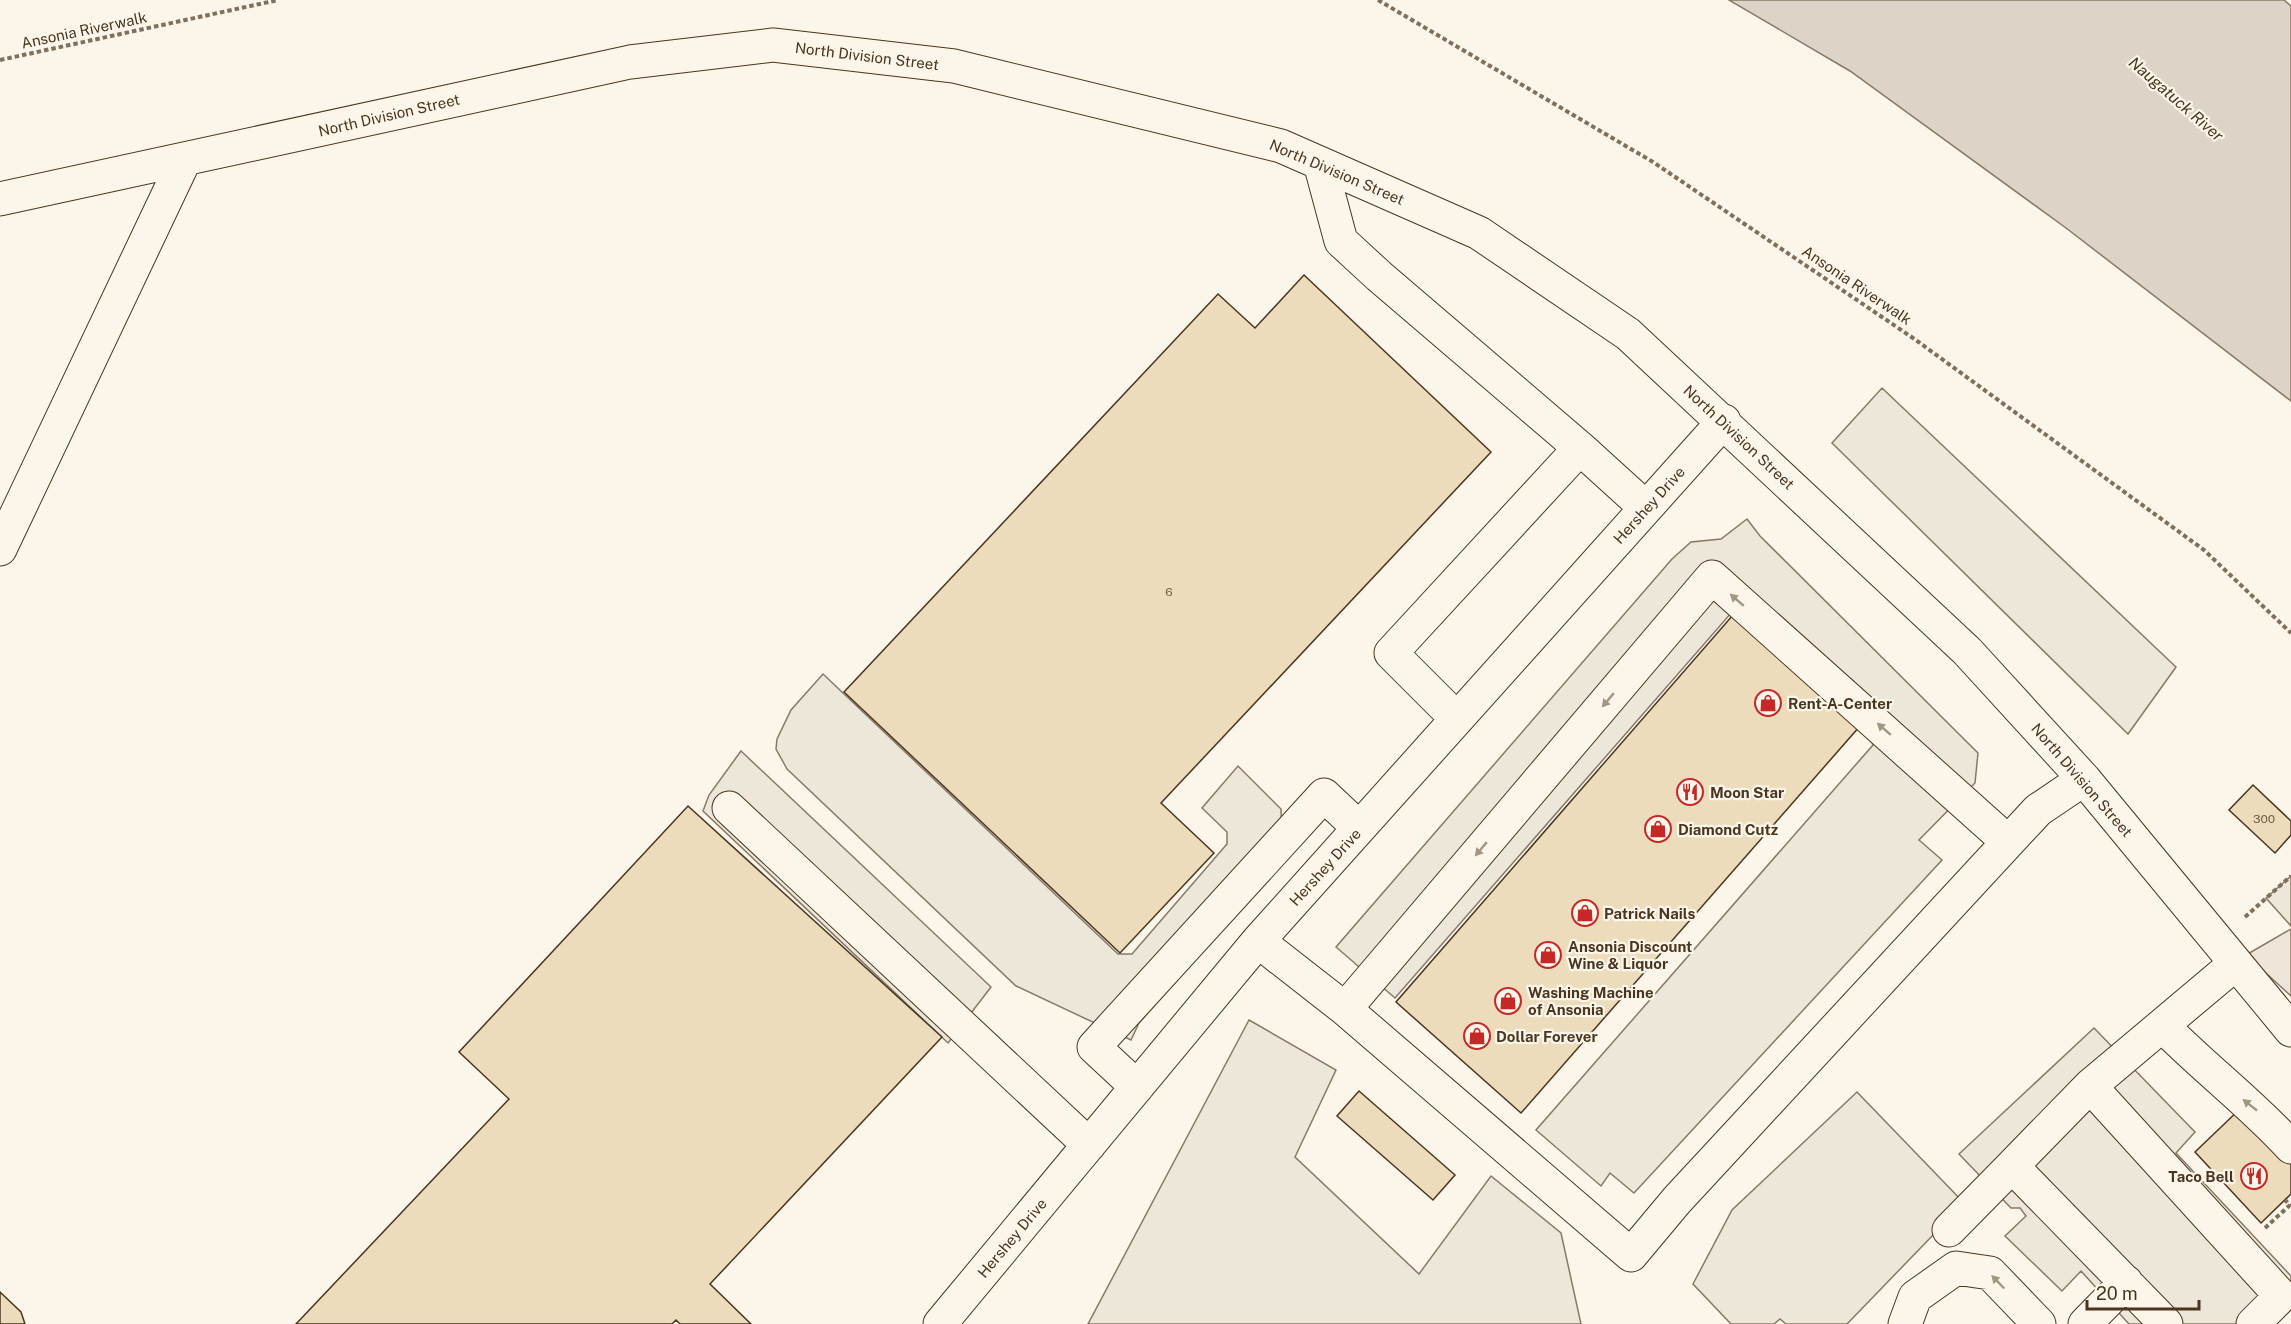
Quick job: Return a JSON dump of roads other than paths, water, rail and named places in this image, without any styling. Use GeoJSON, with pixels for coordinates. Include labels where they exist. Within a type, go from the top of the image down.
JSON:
{"type":"FeatureCollection","features":[{"type":"Feature","properties":{"kind":"street","name":"North Division Street"},"geometry":{"type":"LineString","coordinates":[[0,199],[184,161],[630,62],[773,45],[954,66],[1281,146],[1479,233],[1629,334],[1967,651],[2084,779],[2291,1030]]}},
{"type":"Feature","properties":{"kind":"street"},"geometry":{"type":"LineString","coordinates":[[0,549],[184,161]]}},
{"type":"Feature","properties":{"kind":"street"},"geometry":{"type":"LineString","coordinates":[[1320,163],[1341,241],[1646,507]]}},
{"type":"Feature","properties":{"kind":"street","name":"Hershey Drive"},"geometry":{"type":"LineString","coordinates":[[940,1324],[1253,948],[1724,422]]}},
{"type":"Feature","properties":{"kind":"street"},"geometry":{"type":"LineString","coordinates":[[1456,719],[1391,653],[1580,448]]}},
{"type":"Feature","properties":{"kind":"street"},"geometry":{"type":"LineString","coordinates":[[1345,1009],[1712,578],[1928,767],[2008,842]]}},
{"type":"Feature","properties":{"kind":"street"},"geometry":{"type":"LineString","coordinates":[[1210,920],[1345,1009],[1631,1255],[1677,1200],[2038,810],[2084,779]]}},
{"type":"Feature","properties":{"kind":"street"},"geometry":{"type":"LineString","coordinates":[[1137,1087],[1094,1047],[1324,795],[1359,828]]}},
{"type":"Feature","properties":{"kind":"street"},"geometry":{"type":"LineString","coordinates":[[729,808],[1089,1145]]}},
{"type":"Feature","properties":{"kind":"street"},"geometry":{"type":"LineString","coordinates":[[1949,1230],[2090,1086],[2163,1026],[2226,954]]}},
{"type":"Feature","properties":{"kind":"street"},"geometry":{"type":"LineString","coordinates":[[2163,1026],[2224,1085],[2260,1113],[2291,1147]]}},
{"type":"Feature","properties":{"kind":"street"},"geometry":{"type":"LineString","coordinates":[[2090,1086],[2281,1296],[2253,1324]]}},
{"type":"Feature","properties":{"kind":"street"},"geometry":{"type":"LineString","coordinates":[[2012,1166],[2166,1324]]}},
{"type":"Feature","properties":{"kind":"street"},"geometry":{"type":"LineString","coordinates":[[1905,1324],[1915,1297],[1956,1268],[1990,1273],[2039,1324]]}},
{"type":"Feature","properties":{"kind":"street"},"geometry":{"type":"LineString","coordinates":[[2085,1324],[2126,1282]]}},
{"type":"Feature","properties":{"kind":"water","name":"Naugatuck River"},"geometry":{"type":"Polygon","coordinates":[[[1729,0],[2284,0],[2291,6],[2291,401],[2066,228],[1850,71],[1729,0]]]}},
{"type":"Feature","properties":{"kind":"place","name":"Rent-A-Center"},"geometry":{"type":"Point","coordinates":[1768,703]}},
{"type":"Feature","properties":{"kind":"place","name":"Moon Star"},"geometry":{"type":"Point","coordinates":[1690,792]}},
{"type":"Feature","properties":{"kind":"place","name":"Diamond Cutz"},"geometry":{"type":"Point","coordinates":[1658,829]}},
{"type":"Feature","properties":{"kind":"place","name":"Patrick Nails"},"geometry":{"type":"Point","coordinates":[1585,913]}},
{"type":"Feature","properties":{"kind":"place","name":"Ansonia Discount Wine & Liquor"},"geometry":{"type":"Point","coordinates":[1548,955]}},
{"type":"Feature","properties":{"kind":"place","name":"Washing Machine of Ansonia"},"geometry":{"type":"Point","coordinates":[1508,1001]}},
{"type":"Feature","properties":{"kind":"place","name":"Dollar Forever"},"geometry":{"type":"Point","coordinates":[1477,1036]}},
{"type":"Feature","properties":{"kind":"place","name":"Taco Bell"},"geometry":{"type":"Point","coordinates":[2254,1176]}}]}
